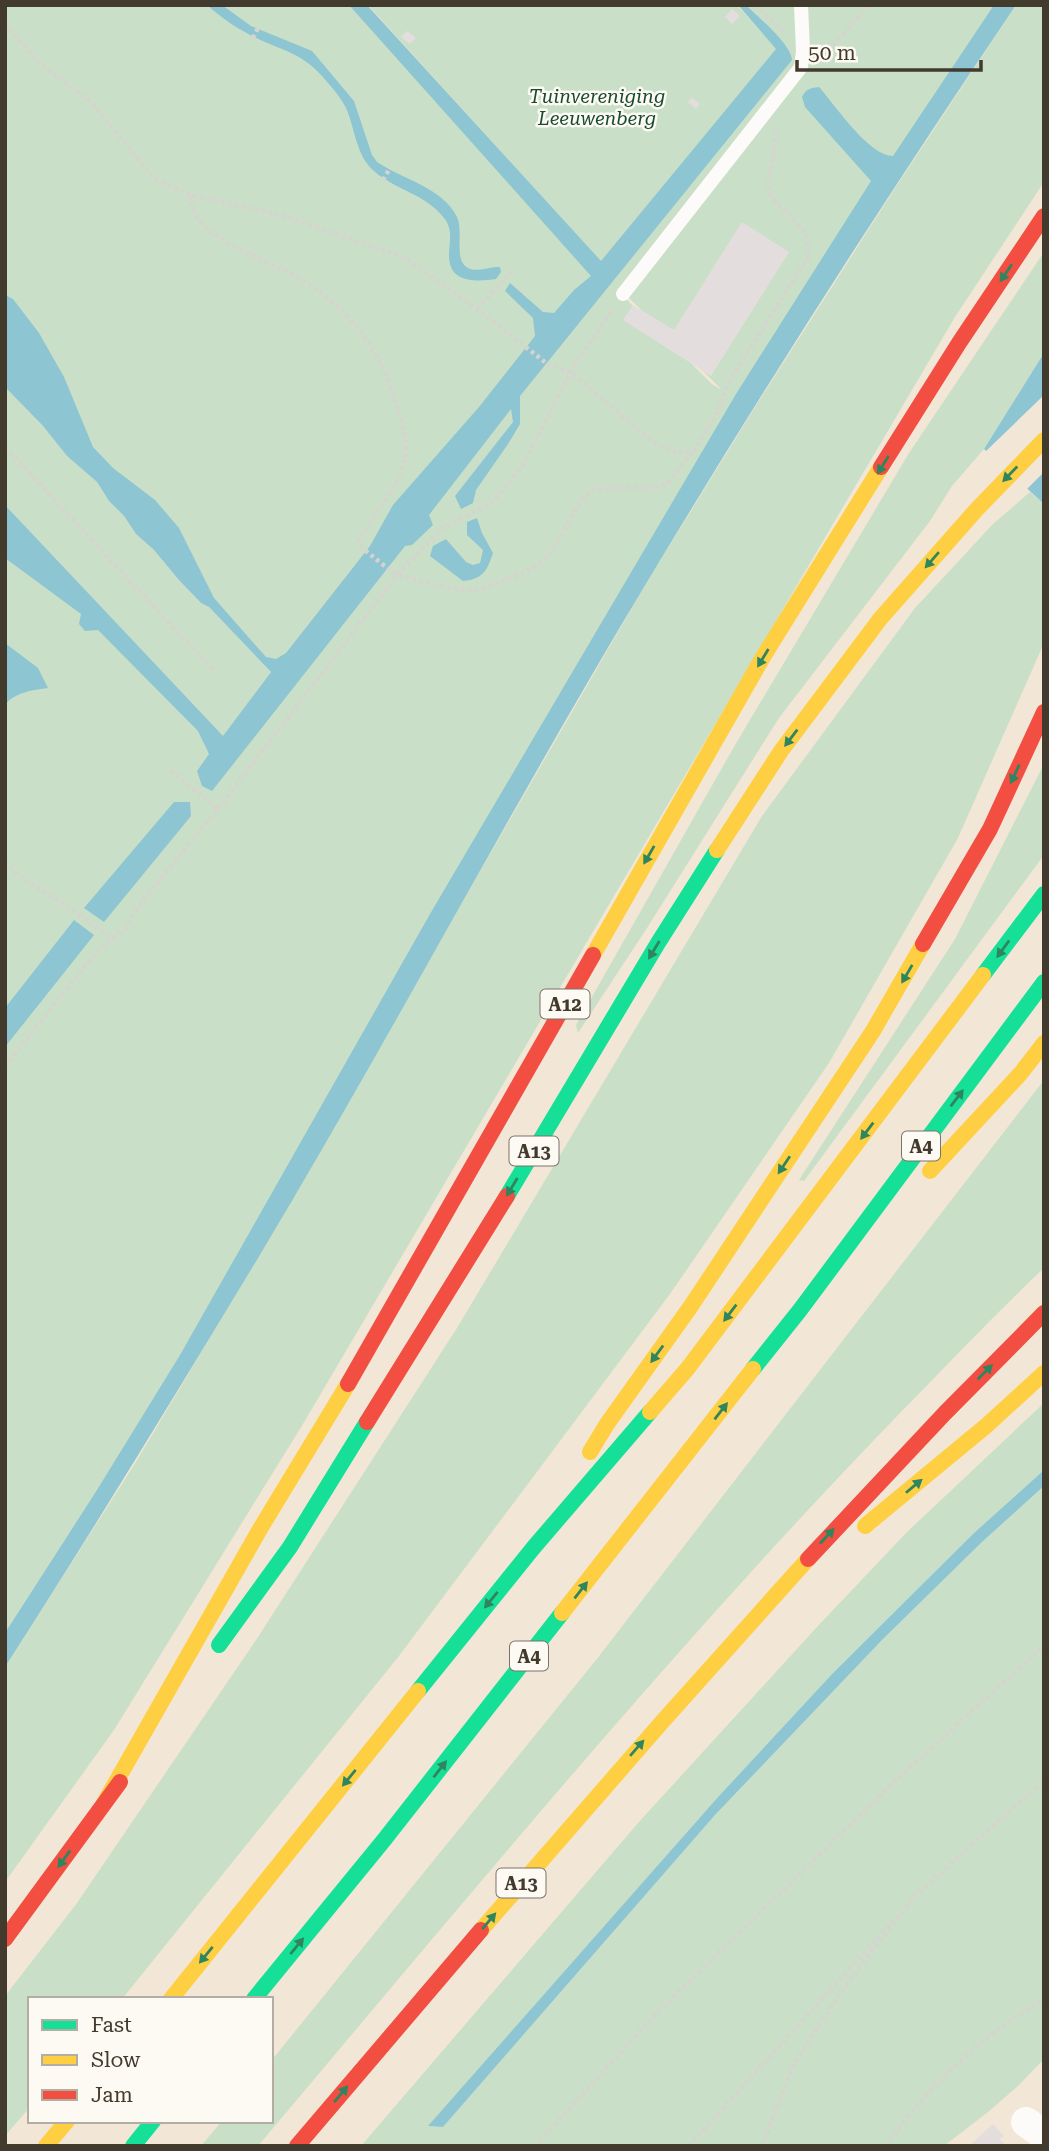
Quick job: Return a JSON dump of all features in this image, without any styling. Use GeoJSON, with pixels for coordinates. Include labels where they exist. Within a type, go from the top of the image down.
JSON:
{"type":"FeatureCollection","features":[{"type":"Feature","properties":{"kind":"highway","name":"A12"},"geometry":{"type":"LineString","coordinates":[[104,1803],[764,657],[959,343],[1044,216]]}},
{"type":"Feature","properties":{"kind":"highway","name":"A13"},"geometry":{"type":"LineString","coordinates":[[209,1658],[290,1547],[480,1241],[658,943],[781,751],[880,619],[977,509],[1044,440]]}},
{"type":"Feature","properties":{"kind":"highway"},"geometry":{"type":"LineString","coordinates":[[534,1547],[607,1424],[691,1306],[873,1031],[990,829],[1044,712]]}},
{"type":"Feature","properties":{"kind":"highway","name":"A4"},"geometry":{"type":"LineString","coordinates":[[173,1997],[534,1547],[688,1368],[1044,894]]}},
{"type":"Feature","properties":{"kind":"highway","name":"A4"},"geometry":{"type":"LineString","coordinates":[[256,1997],[393,1829],[800,1310],[1044,982]]}},
{"type":"Feature","properties":{"kind":"highway","name":"A4"},"geometry":{"type":"LineString","coordinates":[[919,1182],[1021,1073],[1044,1043]]}},
{"type":"Feature","properties":{"kind":"highway","name":"A4"},"geometry":{"type":"LineString","coordinates":[[800,1310],[901,1202]]}},
{"type":"Feature","properties":{"kind":"highway","name":"A13"},"geometry":{"type":"LineString","coordinates":[[297,2146],[594,1797],[748,1623],[862,1499],[1044,1313]]}},
{"type":"Feature","properties":{"kind":"highway","name":"A13"},"geometry":{"type":"LineString","coordinates":[[748,1623],[986,1426],[1044,1373]]}},
{"type":"Feature","properties":{"kind":"highway"},"geometry":{"type":"LineString","coordinates":[[5,1939],[193,1681]]}},
{"type":"Feature","properties":{"kind":"highway"},"geometry":{"type":"LineString","coordinates":[[46,2146],[65,2123]]}},
{"type":"Feature","properties":{"kind":"highway"},"geometry":{"type":"LineString","coordinates":[[133,2146],[151,2123]]}},
{"type":"Feature","properties":{"kind":"lane"},"geometry":{"type":"LineString","coordinates":[[623,294],[801,67],[801,5]]}},
{"type":"Feature","properties":{"kind":"path"},"geometry":{"type":"LineString","coordinates":[[757,5],[803,51],[835,44],[869,5]]}},
{"type":"Feature","properties":{"kind":"path"},"geometry":{"type":"LineString","coordinates":[[5,24],[44,66],[91,102],[154,179],[191,195],[285,216],[406,258],[550,366],[571,372],[653,442],[678,453],[694,450]]}},
{"type":"Feature","properties":{"kind":"path"},"geometry":{"type":"LineString","coordinates":[[253,37],[258,26]]}},
{"type":"Feature","properties":{"kind":"path"},"geometry":{"type":"LineString","coordinates":[[191,195],[190,204],[217,238],[292,274],[329,300],[358,327],[381,363],[391,385],[406,447],[399,476],[361,535],[359,542],[362,548],[398,574],[459,590],[479,590],[533,568],[548,556],[585,498],[594,489],[666,484],[694,450],[719,410],[726,386],[808,257],[807,234],[772,198],[768,186],[785,87]]}},
{"type":"Feature","properties":{"kind":"path"},"geometry":{"type":"LineString","coordinates":[[383,180],[390,168]]}},
{"type":"Feature","properties":{"kind":"path"},"geometry":{"type":"LineString","coordinates":[[477,309],[512,271]]}},
{"type":"Feature","properties":{"kind":"path"},"geometry":{"type":"LineString","coordinates":[[5,1066],[95,953],[127,927],[140,904],[218,809],[398,574],[443,527],[491,504],[521,468],[571,372],[623,294]]}},
{"type":"Feature","properties":{"kind":"path"},"geometry":{"type":"LineString","coordinates":[[5,447],[214,671]]}},
{"type":"Feature","properties":{"kind":"path"},"geometry":{"type":"LineString","coordinates":[[171,771],[218,809]]}},
{"type":"Feature","properties":{"kind":"path"},"geometry":{"type":"LineString","coordinates":[[5,861],[18,875],[111,938]]}},
{"type":"Feature","properties":{"kind":"path"},"geometry":{"type":"LineString","coordinates":[[535,2146],[658,2012],[899,1777],[1044,1646]]}},
{"type":"Feature","properties":{"kind":"path"},"geometry":{"type":"LineString","coordinates":[[689,2146],[915,1896],[1044,1780]]}},
{"type":"Feature","properties":{"kind":"path"},"geometry":{"type":"LineString","coordinates":[[762,2146],[794,2064],[844,1988],[915,1896]]}},
{"type":"Feature","properties":{"kind":"path"},"geometry":{"type":"LineString","coordinates":[[886,2146],[910,2112],[953,2066],[1023,2011],[1044,2000]]}},
{"type":"Feature","properties":{"kind":"green space"},"geometry":{"type":"Polygon","coordinates":[[[5,5],[357,5],[604,278],[786,57],[742,5],[1007,5],[740,412],[5,1650],[5,513],[227,749],[281,679],[5,375],[5,5]],[[619,288],[617,290],[712,384],[720,388],[619,288]]]}},
{"type":"Feature","properties":{"kind":"green space","name":"Tuinvereniging Leeuwenberg"},"geometry":{"type":"Polygon","coordinates":[[[368,5],[737,5],[777,49],[601,262],[368,5]]]}},
{"type":"Feature","properties":{"kind":"green space"},"geometry":{"type":"Polygon","coordinates":[[[1016,5],[1044,5],[1044,182],[955,317],[303,1424],[114,1730],[5,1882],[5,1667],[134,1465],[252,1267],[645,585],[897,185],[1016,5]]]}},
{"type":"Feature","properties":{"kind":"green space"},"geometry":{"type":"Polygon","coordinates":[[[1044,252],[1044,353],[984,449],[952,486],[930,521],[779,718],[578,1033],[576,1025],[735,745],[909,453],[1044,252]]]}},
{"type":"Feature","properties":{"kind":"green space"},"geometry":{"type":"Polygon","coordinates":[[[5,387],[43,426],[67,456],[97,482],[136,534],[154,550],[178,579],[201,603],[209,607],[271,672],[223,737],[5,505],[5,387]]]}},
{"type":"Feature","properties":{"kind":"green space"},"geometry":{"type":"Polygon","coordinates":[[[1030,492],[1044,504],[1044,643],[958,838],[829,1063],[670,1294],[399,1656],[124,1997],[28,1997],[28,2109],[5,2136],[5,1996],[77,1903],[258,1637],[457,1328],[762,816],[915,608],[993,524],[1030,492]]]}},
{"type":"Feature","properties":{"kind":"green space"},"geometry":{"type":"Polygon","coordinates":[[[1044,764],[1044,855],[804,1181],[799,1180],[955,939],[1044,764]]]}},
{"type":"Feature","properties":{"kind":"green space"},"geometry":{"type":"Polygon","coordinates":[[[1044,1080],[1044,1268],[902,1411],[735,1590],[494,1866],[258,2146],[201,2146],[220,2123],[273,2123],[273,2059],[596,1660],[1044,1080]]]}},
{"type":"Feature","properties":{"kind":"green space"},"geometry":{"type":"Polygon","coordinates":[[[1044,1403],[1044,1470],[974,1533],[833,1673],[718,1797],[429,2126],[443,2127],[715,1815],[882,1640],[982,1542],[1044,1486],[1044,2059],[1018,2086],[944,2146],[361,2146],[638,1823],[816,1628],[907,1532],[1044,1403]]]}},
{"type":"Feature","properties":{"kind":"water"},"geometry":{"type":"Polygon","coordinates":[[[207,5],[222,5],[251,26],[312,51],[354,101],[372,155],[377,162],[432,191],[451,207],[459,223],[460,252],[464,264],[475,270],[500,267],[501,272],[496,279],[469,280],[457,275],[450,264],[450,235],[444,218],[428,203],[391,183],[368,165],[344,104],[331,86],[307,62],[242,31],[207,5]]]}},
{"type":"Feature","properties":{"kind":"water"},"geometry":{"type":"Polygon","coordinates":[[[349,5],[367,5],[601,261],[776,49],[738,5],[746,5],[773,31],[786,46],[792,60],[520,396],[520,424],[476,490],[473,503],[461,509],[455,496],[513,422],[511,409],[429,515],[433,525],[412,545],[405,546],[212,791],[202,786],[197,771],[209,754],[198,731],[98,630],[85,631],[79,624],[81,614],[5,558],[5,505],[223,736],[271,672],[136,534],[97,482],[67,456],[43,426],[5,387],[5,295],[13,299],[39,333],[64,377],[93,447],[113,468],[155,500],[179,528],[214,598],[266,657],[276,659],[286,653],[370,546],[393,505],[479,407],[535,336],[533,318],[505,291],[510,283],[543,312],[554,313],[574,290],[591,276],[349,5]]]}},
{"type":"Feature","properties":{"kind":"water"},"geometry":{"type":"Polygon","coordinates":[[[994,5],[1016,5],[828,291],[691,509],[547,753],[252,1268],[5,1667],[5,1633],[180,1355],[430,914],[736,394],[871,181],[805,107],[802,97],[809,89],[819,87],[863,139],[884,154],[893,156],[994,5]]]}},
{"type":"Feature","properties":{"kind":"water"},"geometry":{"type":"Polygon","coordinates":[[[1044,353],[1044,504],[984,449],[1044,353]]]}},
{"type":"Feature","properties":{"kind":"water"},"geometry":{"type":"Polygon","coordinates":[[[477,518],[493,553],[489,565],[480,576],[463,581],[430,556],[433,546],[446,539],[466,562],[473,565],[480,563],[483,550],[467,535],[467,522],[477,518]]]}},
{"type":"Feature","properties":{"kind":"water"},"geometry":{"type":"Polygon","coordinates":[[[5,643],[38,668],[48,688],[19,694],[5,705],[5,643]]]}},
{"type":"Feature","properties":{"kind":"water"},"geometry":{"type":"Polygon","coordinates":[[[174,802],[190,802],[191,816],[104,922],[84,908],[174,802]]]}},
{"type":"Feature","properties":{"kind":"water"},"geometry":{"type":"Polygon","coordinates":[[[74,920],[94,935],[5,1047],[5,1008],[74,920]]]}},
{"type":"Feature","properties":{"kind":"water"},"geometry":{"type":"Polygon","coordinates":[[[1044,1470],[1044,1486],[982,1542],[882,1640],[715,1815],[443,2127],[428,2126],[718,1797],[833,1673],[974,1533],[1044,1470]]]}},
{"type":"Feature","properties":{"kind":"pier"},"geometry":{"type":"Polygon","coordinates":[[[1044,395],[1044,472],[1025,491],[984,453],[1044,395]]]}},
{"type":"Feature","properties":{"kind":"building"},"geometry":{"type":"Polygon","coordinates":[[[732,9],[740,16],[732,24],[725,17],[732,9]]]}},
{"type":"Feature","properties":{"kind":"building"},"geometry":{"type":"Polygon","coordinates":[[[407,31],[416,38],[410,44],[401,37],[407,31]]]}},
{"type":"Feature","properties":{"kind":"building"},"geometry":{"type":"Polygon","coordinates":[[[692,98],[700,104],[696,109],[688,102],[692,98]]]}},
{"type":"Feature","properties":{"kind":"building"},"geometry":{"type":"Polygon","coordinates":[[[742,222],[789,252],[711,376],[623,320],[633,305],[674,330],[742,222]]]}},
{"type":"Feature","properties":{"kind":"building"},"geometry":{"type":"Polygon","coordinates":[[[993,2124],[1004,2136],[1000,2139],[1006,2146],[969,2146],[993,2124]]]}},
{"type":"Feature","properties":{"kind":"traffic: fast"},"geometry":{"type":"LineString","coordinates":[[507,1196],[658,943],[717,850]]}},
{"type":"Feature","properties":{"kind":"traffic: fast"},"geometry":{"type":"LineString","coordinates":[[983,975],[1044,894]]}},
{"type":"Feature","properties":{"kind":"traffic: fast"},"geometry":{"type":"LineString","coordinates":[[753,1369],[800,1310],[1044,982]]}},
{"type":"Feature","properties":{"kind":"traffic: fast"},"geometry":{"type":"LineString","coordinates":[[418,1691],[534,1547],[650,1412]]}},
{"type":"Feature","properties":{"kind":"traffic: fast"},"geometry":{"type":"LineString","coordinates":[[219,1645],[290,1547],[367,1422]]}},
{"type":"Feature","properties":{"kind":"traffic: fast"},"geometry":{"type":"LineString","coordinates":[[256,1997],[384,1840],[562,1613]]}},
{"type":"Feature","properties":{"kind":"traffic: fast"},"geometry":{"type":"LineString","coordinates":[[133,2146],[151,2123]]}},
{"type":"Feature","properties":{"kind":"traffic: slow"},"geometry":{"type":"LineString","coordinates":[[717,850],[781,751],[880,619],[977,509],[1044,440]]}},
{"type":"Feature","properties":{"kind":"traffic: slow"},"geometry":{"type":"LineString","coordinates":[[593,955],[763,657],[881,467]]}},
{"type":"Feature","properties":{"kind":"traffic: slow"},"geometry":{"type":"LineString","coordinates":[[590,1452],[691,1306],[873,1031],[923,944]]}},
{"type":"Feature","properties":{"kind":"traffic: slow"},"geometry":{"type":"LineString","coordinates":[[650,1412],[688,1368],[983,975]]}},
{"type":"Feature","properties":{"kind":"traffic: slow"},"geometry":{"type":"LineString","coordinates":[[930,1171],[1021,1073],[1044,1043]]}},
{"type":"Feature","properties":{"kind":"traffic: slow"},"geometry":{"type":"LineString","coordinates":[[562,1613],[753,1369]]}},
{"type":"Feature","properties":{"kind":"traffic: slow"},"geometry":{"type":"LineString","coordinates":[[865,1526],[986,1426],[1044,1373]]}},
{"type":"Feature","properties":{"kind":"traffic: slow"},"geometry":{"type":"LineString","coordinates":[[104,1803],[260,1529],[348,1384]]}},
{"type":"Feature","properties":{"kind":"traffic: slow"},"geometry":{"type":"LineString","coordinates":[[481,1930],[808,1559]]}},
{"type":"Feature","properties":{"kind":"traffic: slow"},"geometry":{"type":"LineString","coordinates":[[173,1997],[418,1691]]}},
{"type":"Feature","properties":{"kind":"traffic: slow"},"geometry":{"type":"LineString","coordinates":[[46,2146],[65,2123]]}},
{"type":"Feature","properties":{"kind":"traffic: jam"},"geometry":{"type":"LineString","coordinates":[[881,467],[959,343],[1044,216]]}},
{"type":"Feature","properties":{"kind":"traffic: jam"},"geometry":{"type":"LineString","coordinates":[[923,944],[990,829],[1044,712]]}},
{"type":"Feature","properties":{"kind":"traffic: jam"},"geometry":{"type":"LineString","coordinates":[[348,1384],[593,955]]}},
{"type":"Feature","properties":{"kind":"traffic: jam"},"geometry":{"type":"LineString","coordinates":[[367,1422],[507,1196]]}},
{"type":"Feature","properties":{"kind":"traffic: jam"},"geometry":{"type":"LineString","coordinates":[[808,1559],[945,1413],[1044,1313]]}},
{"type":"Feature","properties":{"kind":"traffic: jam"},"geometry":{"type":"LineString","coordinates":[[5,1939],[120,1782]]}},
{"type":"Feature","properties":{"kind":"traffic: jam"},"geometry":{"type":"LineString","coordinates":[[297,2146],[481,1930]]}}]}
